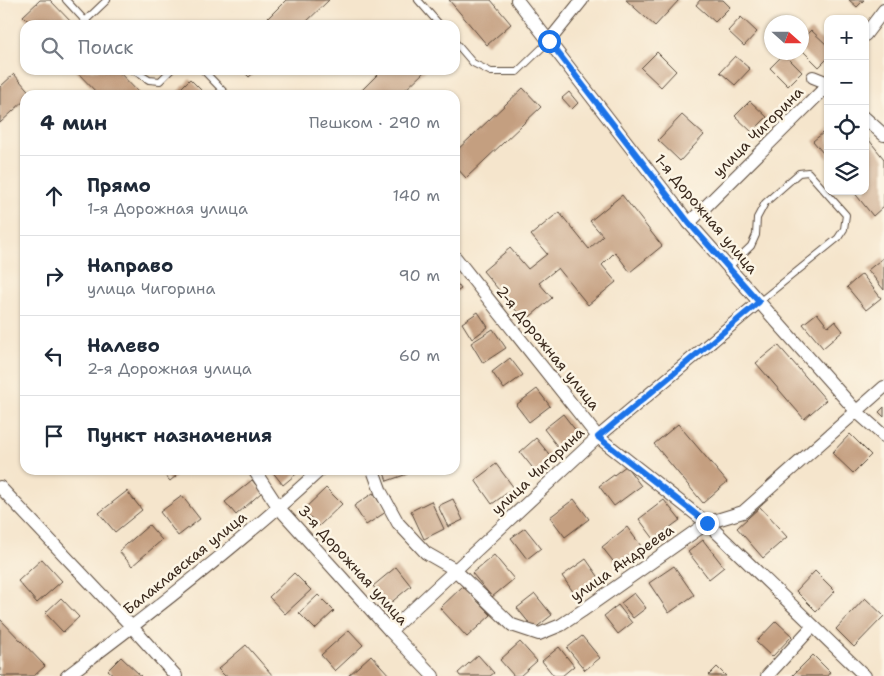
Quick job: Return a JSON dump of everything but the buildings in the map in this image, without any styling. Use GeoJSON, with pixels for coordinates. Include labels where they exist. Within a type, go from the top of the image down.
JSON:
{"type":"FeatureCollection","features":[{"type":"Feature","properties":{"kind":"street","name":"1-я Дорожная улица"},"geometry":{"type":"LineString","coordinates":[[517,0],[689,223],[857,412],[884,436]]}},
{"type":"Feature","properties":{"kind":"street"},"geometry":{"type":"LineString","coordinates":[[549,41],[582,0]]}},
{"type":"Feature","properties":{"kind":"street"},"geometry":{"type":"LineString","coordinates":[[869,30],[884,10]]}},
{"type":"Feature","properties":{"kind":"street"},"geometry":{"type":"LineString","coordinates":[[813,76],[824,82]]}},
{"type":"Feature","properties":{"kind":"street","name":"улица Чигорина"},"geometry":{"type":"LineString","coordinates":[[689,223],[824,88]]}},
{"type":"Feature","properties":{"kind":"street"},"geometry":{"type":"LineString","coordinates":[[869,122],[884,135]]}},
{"type":"Feature","properties":{"kind":"street","name":"2-я Дорожная улица"},"geometry":{"type":"LineString","coordinates":[[460,263],[598,437],[707,523],[865,676]]}},
{"type":"Feature","properties":{"kind":"street","name":"улица Чигорина"},"geometry":{"type":"LineString","coordinates":[[390,631],[598,437],[759,302]]}},
{"type":"Feature","properties":{"kind":"street","name":"улица Андреева"},"geometry":{"type":"LineString","coordinates":[[454,570],[512,624],[539,634],[562,625],[707,523],[743,512],[884,386]]}},
{"type":"Feature","properties":{"kind":"street","name":"3-я Дорожная улица"},"geometry":{"type":"LineString","coordinates":[[257,475],[279,508],[433,676]]}},
{"type":"Feature","properties":{"kind":"street","name":"Балаклавская улица"},"geometry":{"type":"LineString","coordinates":[[67,676],[132,627],[279,508],[315,475]]}},
{"type":"Feature","properties":{"kind":"street"},"geometry":{"type":"LineString","coordinates":[[374,475],[398,523],[426,552],[454,570]]}},
{"type":"Feature","properties":{"kind":"street"},"geometry":{"type":"LineString","coordinates":[[0,487],[176,676]]}},
{"type":"Feature","properties":{"kind":"street"},"geometry":{"type":"LineString","coordinates":[[767,676],[813,626]]}},
{"type":"Feature","properties":{"kind":"lane"},"geometry":{"type":"LineString","coordinates":[[66,0],[84,20]]}},
{"type":"Feature","properties":{"kind":"lane"},"geometry":{"type":"LineString","coordinates":[[90,20],[107,0]]}},
{"type":"Feature","properties":{"kind":"lane"},"geometry":{"type":"LineString","coordinates":[[418,0],[436,20]]}},
{"type":"Feature","properties":{"kind":"lane"},"geometry":{"type":"LineString","coordinates":[[460,48],[473,63],[491,72],[518,72],[549,41]]}},
{"type":"Feature","properties":{"kind":"lane"},"geometry":{"type":"LineString","coordinates":[[140,75],[149,80],[160,80],[166,75]]}},
{"type":"Feature","properties":{"kind":"lane"},"geometry":{"type":"LineString","coordinates":[[208,75],[221,90]]}},
{"type":"Feature","properties":{"kind":"lane"},"geometry":{"type":"LineString","coordinates":[[729,268],[751,246],[756,235],[757,218],[765,203],[799,173],[808,172],[846,215],[844,229],[838,238],[759,302]]}},
{"type":"Feature","properties":{"kind":"route"},"geometry":{"type":"LineString","coordinates":[[549,41],[689,223],[759,302],[598,437],[707,523]]}}]}
